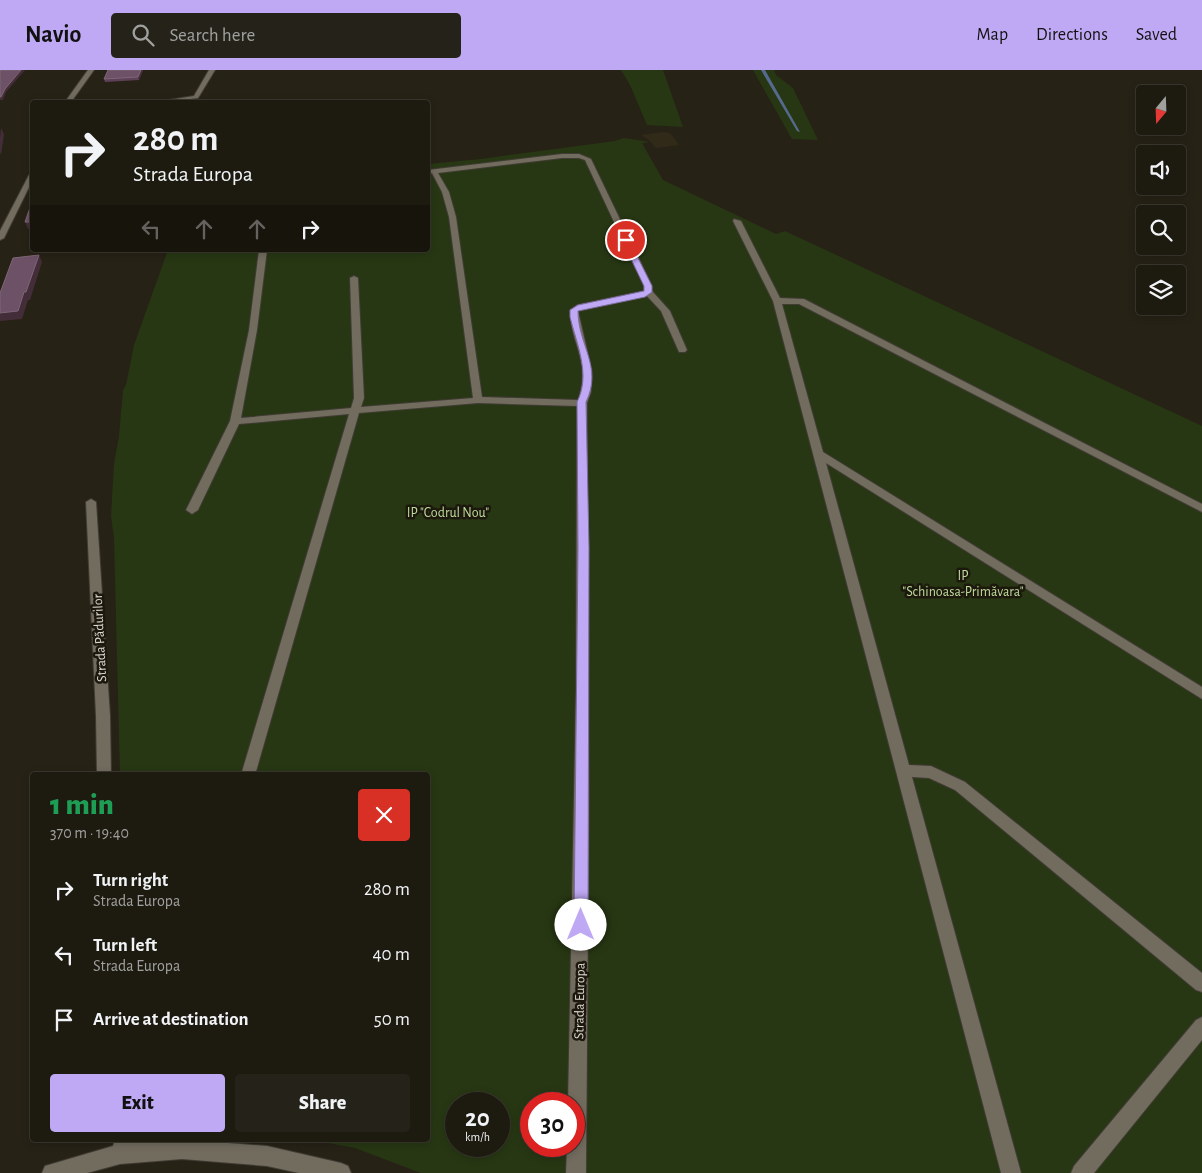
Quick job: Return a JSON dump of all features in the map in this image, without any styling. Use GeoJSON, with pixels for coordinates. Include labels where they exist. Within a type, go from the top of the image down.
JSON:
{"type":"FeatureCollection","features":[{"type":"Feature","properties":{"kind":"street"},"geometry":{"type":"LineString","coordinates":[[69,100],[91,70]]}},
{"type":"Feature","properties":{"kind":"street"},"geometry":{"type":"LineString","coordinates":[[174,100],[196,97],[212,70]]}},
{"type":"Feature","properties":{"kind":"street"},"geometry":{"type":"LineString","coordinates":[[431,172],[580,156],[588,159],[610,210],[648,286],[648,292],[658,299],[669,315],[682,350]]}},
{"type":"Feature","properties":{"kind":"street"},"geometry":{"type":"LineString","coordinates":[[431,172],[441,180],[446,192],[455,233],[478,400]]}},
{"type":"Feature","properties":{"kind":"street"},"geometry":{"type":"LineString","coordinates":[[0,238],[30,179]]}},
{"type":"Feature","properties":{"kind":"street"},"geometry":{"type":"LineString","coordinates":[[737,221],[777,301],[1011,1173]]}},
{"type":"Feature","properties":{"kind":"street"},"geometry":{"type":"LineString","coordinates":[[192,510],[235,421],[253,330],[262,252]]}},
{"type":"Feature","properties":{"kind":"street"},"geometry":{"type":"LineString","coordinates":[[249,772],[359,398],[354,278]]}},
{"type":"Feature","properties":{"kind":"street","name":"Strada Europa"},"geometry":{"type":"LineString","coordinates":[[576,1173],[581,925],[582,402],[588,390],[588,370],[574,317],[574,310],[648,292]]}},
{"type":"Feature","properties":{"kind":"street"},"geometry":{"type":"LineString","coordinates":[[777,301],[801,301],[1202,508]]}},
{"type":"Feature","properties":{"kind":"street"},"geometry":{"type":"LineString","coordinates":[[235,421],[478,400],[582,402]]}},
{"type":"Feature","properties":{"kind":"street"},"geometry":{"type":"LineString","coordinates":[[816,452],[1202,694]]}},
{"type":"Feature","properties":{"kind":"street","name":"Strada Pădurilor"},"geometry":{"type":"LineString","coordinates":[[91,502],[104,716],[104,772]]}},
{"type":"Feature","properties":{"kind":"street"},"geometry":{"type":"LineString","coordinates":[[903,771],[931,772],[960,786],[1202,984]]}},
{"type":"Feature","properties":{"kind":"street"},"geometry":{"type":"LineString","coordinates":[[1081,1173],[1202,1026]]}},
{"type":"Feature","properties":{"kind":"street"},"geometry":{"type":"LineString","coordinates":[[52,1173],[121,1144],[267,1156],[341,1173]]}},
{"type":"Feature","properties":{"kind":"shaded area"},"geometry":{"type":"Polygon","coordinates":[[[665,132],[671,134],[679,145],[656,148],[641,135],[665,132]]]}},
{"type":"Feature","properties":{"kind":"green space"},"geometry":{"type":"Polygon","coordinates":[[[621,70],[663,70],[683,127],[647,125],[630,85],[621,70]]]}},
{"type":"Feature","properties":{"kind":"green space"},"geometry":{"type":"Polygon","coordinates":[[[753,70],[774,70],[776,75],[793,88],[818,140],[792,139],[753,70]]]}},
{"type":"Feature","properties":{"kind":"green space"},"geometry":{"type":"Polygon","coordinates":[[[624,138],[650,142],[642,143],[663,180],[776,234],[785,231],[1202,426],[1202,1173],[421,1173],[355,1148],[323,1142],[430,1142],[430,772],[120,772],[114,538],[111,516],[114,464],[119,436],[123,390],[126,385],[134,345],[167,252],[430,252],[430,164],[481,159],[615,141],[624,138]]]}},
{"type":"Feature","properties":{"kind":"building"},"geometry":{"type":"Polygon","coordinates":[[[0,70],[21,70],[5,89],[1,97],[0,97],[0,70]]]}},
{"type":"Feature","properties":{"kind":"building"},"geometry":{"type":"Polygon","coordinates":[[[108,70],[141,70],[138,77],[104,79],[108,70]]]}},
{"type":"Feature","properties":{"kind":"building"},"geometry":{"type":"Polygon","coordinates":[[[30,208],[30,222],[25,222],[30,208]]]}},
{"type":"Feature","properties":{"kind":"building"},"geometry":{"type":"Polygon","coordinates":[[[39,255],[18,311],[0,313],[0,293],[13,258],[39,255]]]}},
{"type":"Feature","properties":{"kind":"waterway"},"geometry":{"type":"LineString","coordinates":[[763,70],[799,131]]}},
{"type":"Feature","properties":{"kind":"route"},"geometry":{"type":"LineString","coordinates":[[581,925],[582,402],[588,390],[588,370],[574,317],[574,310],[648,292],[648,286],[626,240]]}},
{"type":"Feature","properties":{"kind":"park label","name":"IP \"Codrul Nou\""},"geometry":{"type":"Point","coordinates":[448,512]}},
{"type":"Feature","properties":{"kind":"park label","name":"IP \"Schinoasa-Primăvara\""},"geometry":{"type":"Point","coordinates":[963,584]}}]}
